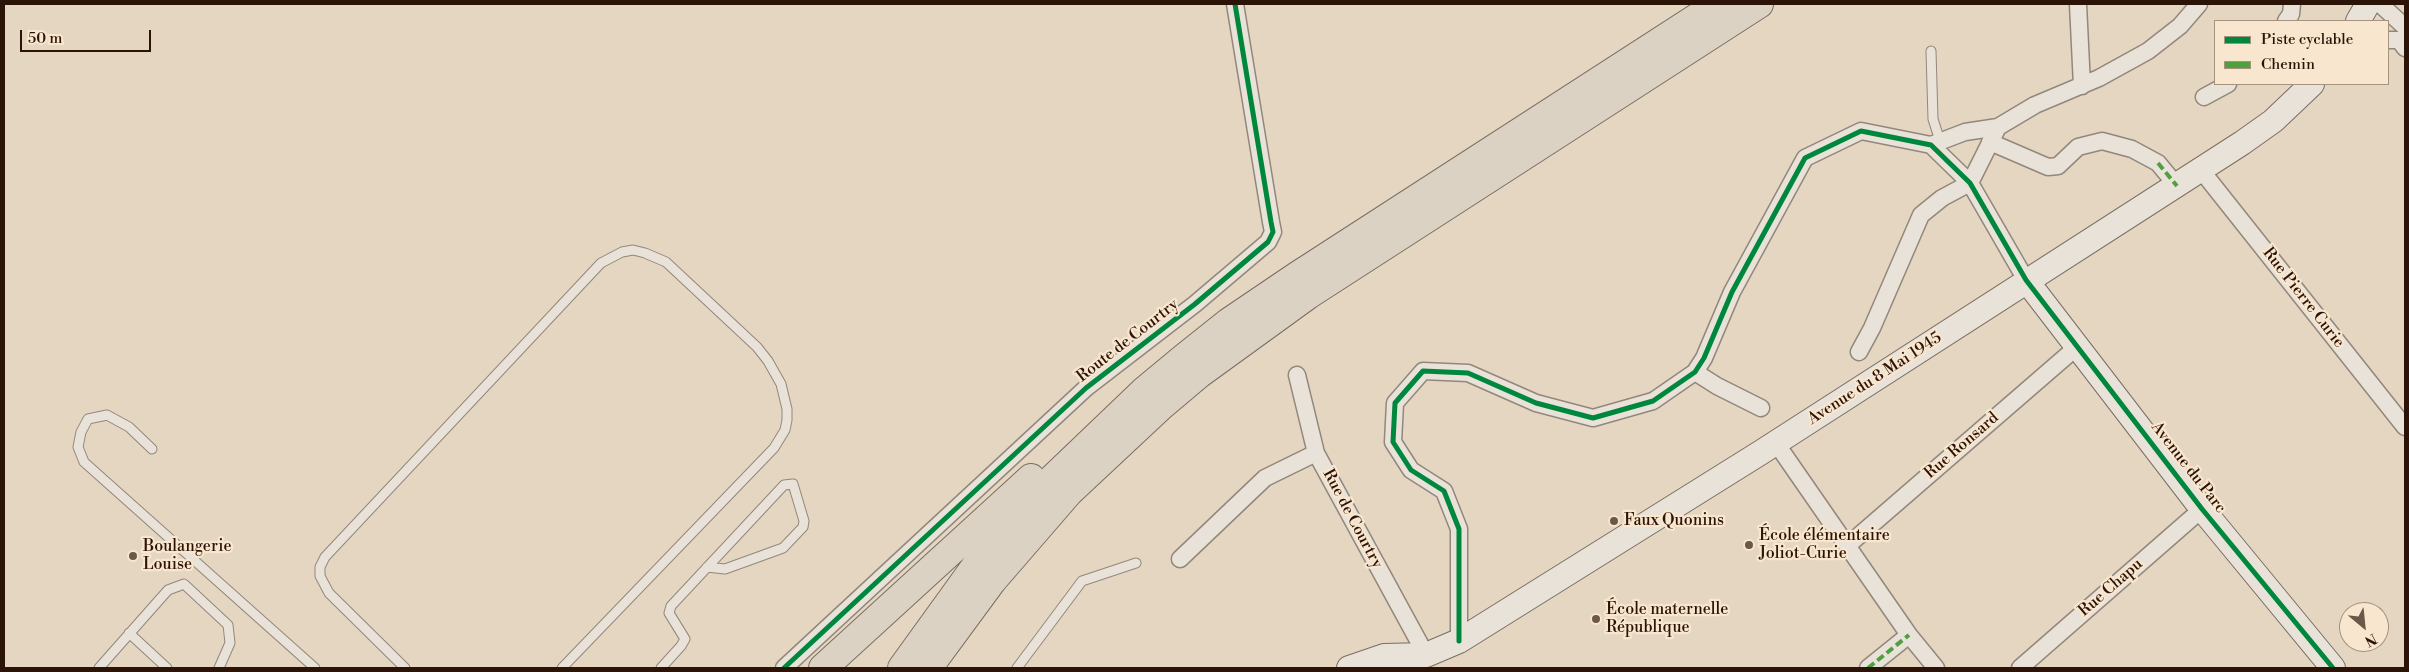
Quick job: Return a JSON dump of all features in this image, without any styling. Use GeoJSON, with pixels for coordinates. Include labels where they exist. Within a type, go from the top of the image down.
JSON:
{"type":"FeatureCollection","features":[{"type":"Feature","properties":{"kind":"highway"},"geometry":{"type":"LineString","coordinates":[[902,668],[969,575],[1012,522],[1052,479],[1144,391],[1229,322],[1297,276],[1718,4]]}},
{"type":"Feature","properties":{"kind":"highway"},"geometry":{"type":"LineString","coordinates":[[928,668],[992,581],[1069,492],[1161,406],[1199,374],[1308,295],[1759,4]]}},
{"type":"Feature","properties":{"kind":"highway"},"geometry":{"type":"LineString","coordinates":[[823,668],[1100,414],[1144,391]]}},
{"type":"Feature","properties":{"kind":"street","name":"Route de Courtry"},"geometry":{"type":"LineString","coordinates":[[784,668],[1086,388],[1195,304],[1268,242],[1272,232],[1271,222],[1234,4]]}},
{"type":"Feature","properties":{"kind":"street"},"geometry":{"type":"LineString","coordinates":[[2078,4],[2082,86]]}},
{"type":"Feature","properties":{"kind":"street"},"geometry":{"type":"LineString","coordinates":[[1458,641],[1459,529],[1444,491],[1411,470],[1393,442],[1395,403],[1423,371],[1468,373],[1536,403],[1593,418],[1653,402],[1695,372],[1704,358],[1732,292],[1805,158],[1861,131],[1936,143],[1965,132],[1998,127],[2035,105],[2082,86],[2148,51],[2180,26],[2199,4]]}},
{"type":"Feature","properties":{"kind":"street"},"geometry":{"type":"LineString","coordinates":[[2287,20],[2291,14],[2292,4]]}},
{"type":"Feature","properties":{"kind":"street"},"geometry":{"type":"LineString","coordinates":[[2359,20],[2368,4]]}},
{"type":"Feature","properties":{"kind":"street"},"geometry":{"type":"LineString","coordinates":[[2380,4],[2400,37]]}},
{"type":"Feature","properties":{"kind":"street"},"geometry":{"type":"LineString","coordinates":[[2204,97],[2226,85]]}},
{"type":"Feature","properties":{"kind":"street","name":"Avenue du 8 Mai 1945"},"geometry":{"type":"LineString","coordinates":[[1428,662],[1458,641],[1776,443],[2026,280],[2177,186],[2272,120],[2311,85]]}},
{"type":"Feature","properties":{"kind":"street"},"geometry":{"type":"LineString","coordinates":[[1859,352],[1872,328],[1921,215],[1942,198],[1970,183],[1998,127]]}},
{"type":"Feature","properties":{"kind":"street"},"geometry":{"type":"LineString","coordinates":[[1990,142],[2048,167],[2058,166],[2078,147],[2102,141],[2132,149],[2158,163],[2177,186]]}},
{"type":"Feature","properties":{"kind":"street"},"geometry":{"type":"LineString","coordinates":[[1936,143],[1970,183],[2026,280]]}},
{"type":"Feature","properties":{"kind":"street","name":"Rue Pierre Curie"},"geometry":{"type":"LineString","coordinates":[[2201,170],[2405,426]]}},
{"type":"Feature","properties":{"kind":"street","name":"Avenue du Parc"},"geometry":{"type":"LineString","coordinates":[[2026,280],[2202,509],[2334,668]]}},
{"type":"Feature","properties":{"kind":"street","name":"Rue Ronsard"},"geometry":{"type":"LineString","coordinates":[[1847,546],[2078,346]]}},
{"type":"Feature","properties":{"kind":"street"},"geometry":{"type":"LineString","coordinates":[[1695,372],[1717,386],[1761,408]]}},
{"type":"Feature","properties":{"kind":"street","name":"Rue de Courtry"},"geometry":{"type":"LineString","coordinates":[[1297,375],[1316,453],[1428,662]]}},
{"type":"Feature","properties":{"kind":"street"},"geometry":{"type":"LineString","coordinates":[[1776,443],[1909,634],[1936,668]]}},
{"type":"Feature","properties":{"kind":"street"},"geometry":{"type":"LineString","coordinates":[[1180,559],[1265,478],[1316,453]]}},
{"type":"Feature","properties":{"kind":"street","name":"Rue Chapu"},"geometry":{"type":"LineString","coordinates":[[2020,668],[2202,509]]}},
{"type":"Feature","properties":{"kind":"street"},"geometry":{"type":"LineString","coordinates":[[1868,668],[1909,634]]}},
{"type":"Feature","properties":{"kind":"street"},"geometry":{"type":"LineString","coordinates":[[1349,668],[1384,656],[1428,662]]}},
{"type":"Feature","properties":{"kind":"lane"},"geometry":{"type":"LineString","coordinates":[[1930,51],[1936,143]]}},
{"type":"Feature","properties":{"kind":"lane"},"geometry":{"type":"LineString","coordinates":[[405,668],[329,592],[320,576],[320,567],[325,557],[601,264],[613,255],[633,250],[657,257],[666,262],[757,347],[768,361],[781,384],[787,409],[787,420],[785,430],[774,448],[562,668]]}},
{"type":"Feature","properties":{"kind":"lane"},"geometry":{"type":"LineString","coordinates":[[152,449],[129,427],[107,414],[88,419],[81,432],[78,447],[84,462],[315,668]]}},
{"type":"Feature","properties":{"kind":"lane"},"geometry":{"type":"LineString","coordinates":[[662,668],[685,639],[669,614],[671,606],[784,485],[793,484],[804,521],[803,527],[784,548],[725,569],[708,567]]}},
{"type":"Feature","properties":{"kind":"lane"},"geometry":{"type":"LineString","coordinates":[[1017,668],[1082,581],[1136,563]]}},
{"type":"Feature","properties":{"kind":"lane"},"geometry":{"type":"LineString","coordinates":[[99,668],[168,590],[184,584],[228,625],[230,643],[219,668]]}},
{"type":"Feature","properties":{"kind":"lane"},"geometry":{"type":"LineString","coordinates":[[129,633],[167,668]]}},
{"type":"Feature","properties":{"kind":"marked path"},"geometry":{"type":"LineString","coordinates":[[2158,163],[2177,186]]}},
{"type":"Feature","properties":{"kind":"marked path"},"geometry":{"type":"LineString","coordinates":[[1868,668],[1909,635]]}},
{"type":"Feature","properties":{"kind":"cycle path"},"geometry":{"type":"LineString","coordinates":[[784,668],[1086,388],[1195,304],[1268,242],[1273,232],[1235,4]]}},
{"type":"Feature","properties":{"kind":"cycle path"},"geometry":{"type":"LineString","coordinates":[[1459,641],[1459,529],[1444,491],[1411,470],[1393,442],[1395,403],[1423,371],[1468,373],[1536,403],[1593,418],[1653,401],[1695,372],[1704,358],[1732,292],[1805,158],[1861,131],[1931,145],[1970,183],[2026,280],[2202,509],[2333,668]]}},
{"type":"Feature","properties":{"kind":"place","name":"Faux Quonins"},"geometry":{"type":"Point","coordinates":[1614,521]}},
{"type":"Feature","properties":{"kind":"place","name":"École élémentaire Joliot-Curie"},"geometry":{"type":"Point","coordinates":[1749,545]}},
{"type":"Feature","properties":{"kind":"place","name":"Boulangerie Louise"},"geometry":{"type":"Point","coordinates":[133,556]}},
{"type":"Feature","properties":{"kind":"place","name":"École maternelle République"},"geometry":{"type":"Point","coordinates":[1596,619]}}]}
